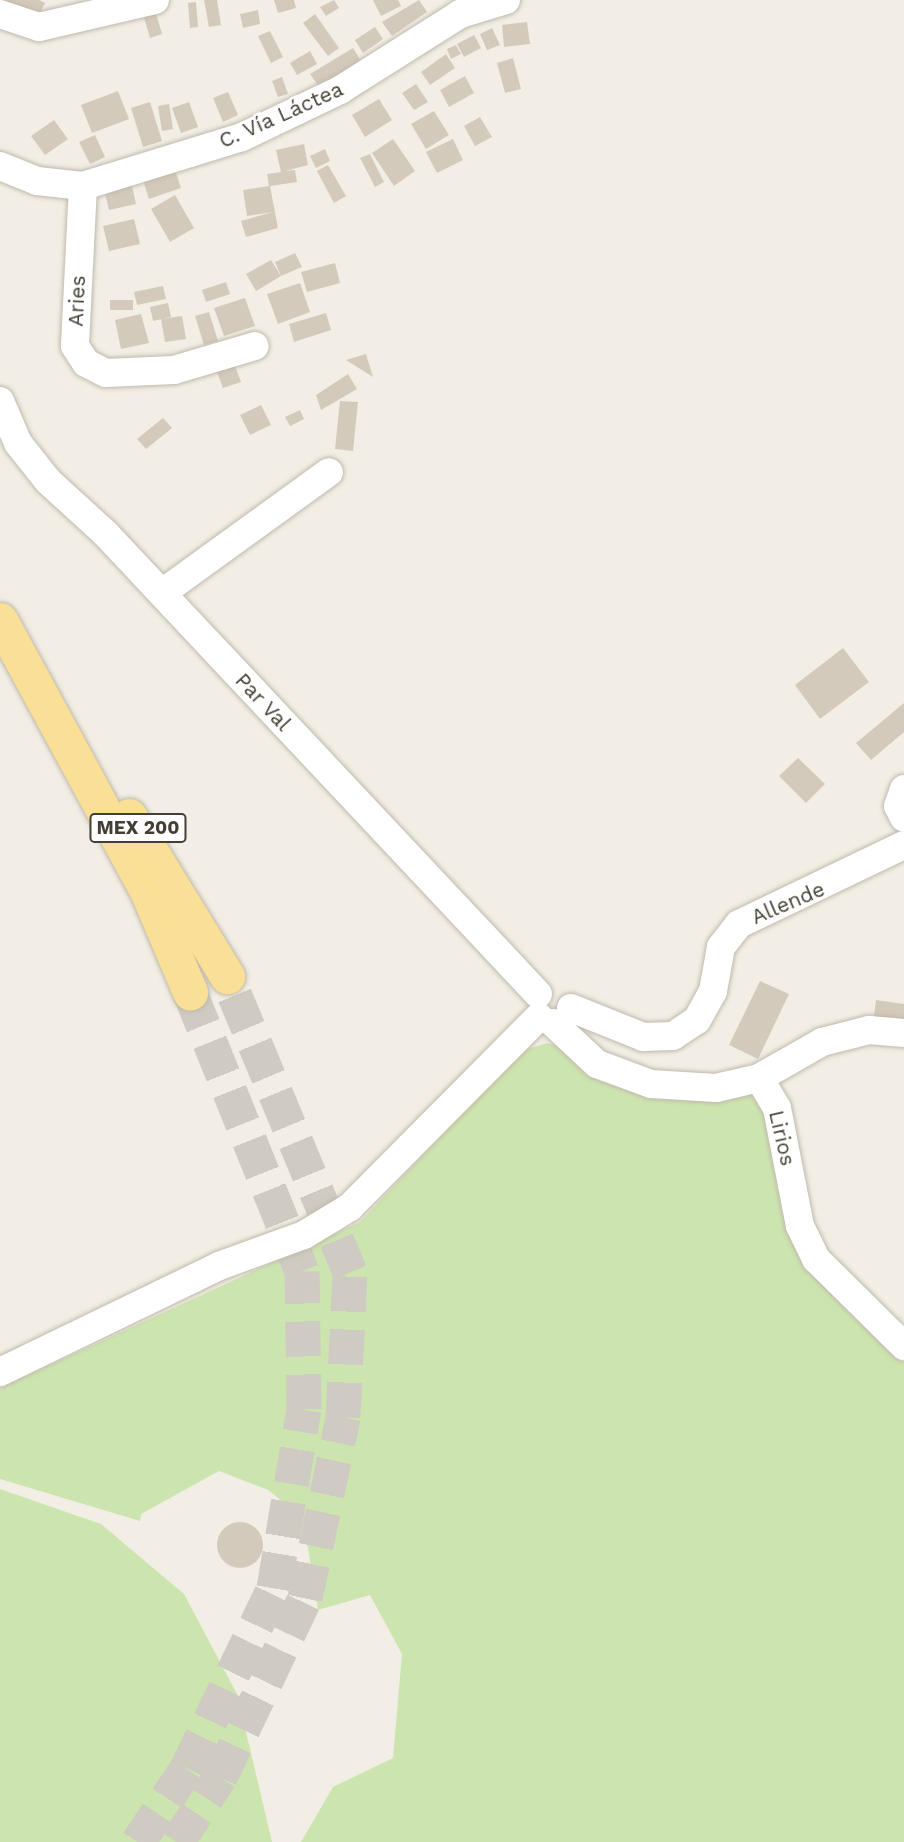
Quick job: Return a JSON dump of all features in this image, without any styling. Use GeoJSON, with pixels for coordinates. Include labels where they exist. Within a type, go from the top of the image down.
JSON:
{"type":"FeatureCollection","features":[{"type":"Feature","properties":{"kind":"main road","name":"MEX 200"},"geometry":{"type":"LineString","coordinates":[[0,620],[39,687],[148,893],[190,992]]}},
{"type":"Feature","properties":{"kind":"main road","name":"MEX 200"},"geometry":{"type":"LineString","coordinates":[[39,687],[174,884],[227,976]]}},
{"type":"Feature","properties":{"kind":"street"},"geometry":{"type":"LineString","coordinates":[[0,14],[38,27],[155,0]]}},
{"type":"Feature","properties":{"kind":"street","name":"C. Vía Láctea"},"geometry":{"type":"LineString","coordinates":[[0,166],[37,181],[83,186],[242,137],[340,90],[458,7],[506,0]]}},
{"type":"Feature","properties":{"kind":"street","name":"Aries"},"geometry":{"type":"LineString","coordinates":[[83,186],[75,345],[86,363],[106,373],[174,370],[255,346]]}},
{"type":"Feature","properties":{"kind":"street","name":"Par Val"},"geometry":{"type":"LineString","coordinates":[[0,401],[18,443],[48,481],[162,593],[550,1011]]}},
{"type":"Feature","properties":{"kind":"street"},"geometry":{"type":"LineString","coordinates":[[162,593],[329,472]]}},
{"type":"Feature","properties":{"kind":"street"},"geometry":{"type":"LineString","coordinates":[[904,789],[898,806],[904,818]]}},
{"type":"Feature","properties":{"kind":"street","name":"Allende"},"geometry":{"type":"LineString","coordinates":[[550,1011],[643,1037],[673,1036],[697,1020],[713,991],[721,947],[739,924],[904,845]]}},
{"type":"Feature","properties":{"kind":"street"},"geometry":{"type":"LineString","coordinates":[[0,1372],[219,1266],[304,1235],[350,1207],[550,1011],[597,1064],[651,1084],[716,1088],[759,1078],[822,1042],[869,1030],[904,1033]]}},
{"type":"Feature","properties":{"kind":"street","name":"Lirios"},"geometry":{"type":"LineString","coordinates":[[759,1078],[777,1108],[800,1226],[816,1259],[904,1346]]}},
{"type":"Feature","properties":{"kind":"green space"},"geometry":{"type":"Polygon","coordinates":[[[547,1043],[746,1092],[769,1107],[824,1280],[904,1361],[904,1842],[301,1842],[333,1787],[393,1758],[402,1654],[370,1595],[318,1610],[303,1518],[268,1490],[219,1471],[141,1514],[140,1521],[0,1479],[0,1388],[360,1222],[521,1051],[547,1043]]]}},
{"type":"Feature","properties":{"kind":"green space"},"geometry":{"type":"Polygon","coordinates":[[[0,1489],[101,1524],[184,1594],[237,1694],[272,1842],[0,1842],[0,1489]]]}},
{"type":"Feature","properties":{"kind":"building"},"geometry":{"type":"Polygon","coordinates":[[[0,0],[39,0],[45,3],[36,21],[0,0]]]}},
{"type":"Feature","properties":{"kind":"building"},"geometry":{"type":"Polygon","coordinates":[[[204,0],[217,0],[221,25],[209,27],[204,0]]]}},
{"type":"Feature","properties":{"kind":"building"},"geometry":{"type":"Polygon","coordinates":[[[274,0],[294,0],[296,8],[278,13],[274,0]]]}},
{"type":"Feature","properties":{"kind":"building"},"geometry":{"type":"Polygon","coordinates":[[[334,0],[339,8],[326,16],[320,7],[334,0]]]}},
{"type":"Feature","properties":{"kind":"building"},"geometry":{"type":"Polygon","coordinates":[[[373,0],[398,0],[401,6],[381,16],[373,0]]]}},
{"type":"Feature","properties":{"kind":"building"},"geometry":{"type":"Polygon","coordinates":[[[419,0],[427,12],[392,36],[382,22],[419,0]]]}},
{"type":"Feature","properties":{"kind":"building"},"geometry":{"type":"Polygon","coordinates":[[[196,2],[198,27],[190,28],[188,3],[196,2]]]}},
{"type":"Feature","properties":{"kind":"building"},"geometry":{"type":"Polygon","coordinates":[[[155,10],[162,34],[150,38],[143,14],[155,10]]]}},
{"type":"Feature","properties":{"kind":"building"},"geometry":{"type":"Polygon","coordinates":[[[258,10],[260,24],[243,28],[240,14],[258,10]]]}},
{"type":"Feature","properties":{"kind":"building"},"geometry":{"type":"Polygon","coordinates":[[[315,14],[339,48],[328,56],[303,23],[315,14]]]}},
{"type":"Feature","properties":{"kind":"building"},"geometry":{"type":"Polygon","coordinates":[[[527,22],[530,44],[504,47],[502,25],[527,22]]]}},
{"type":"Feature","properties":{"kind":"building"},"geometry":{"type":"Polygon","coordinates":[[[375,27],[383,39],[363,53],[355,40],[375,27]]]}},
{"type":"Feature","properties":{"kind":"building"},"geometry":{"type":"Polygon","coordinates":[[[492,28],[500,45],[487,50],[480,34],[492,28]]]}},
{"type":"Feature","properties":{"kind":"building"},"geometry":{"type":"Polygon","coordinates":[[[270,31],[283,57],[271,63],[258,36],[270,31]]]}},
{"type":"Feature","properties":{"kind":"building"},"geometry":{"type":"Polygon","coordinates":[[[474,35],[481,48],[464,57],[457,44],[474,35]]]}},
{"type":"Feature","properties":{"kind":"building"},"geometry":{"type":"Polygon","coordinates":[[[456,45],[461,54],[451,59],[447,49],[456,45]]]}},
{"type":"Feature","properties":{"kind":"building"},"geometry":{"type":"Polygon","coordinates":[[[353,48],[361,61],[319,87],[310,74],[353,48]]]}},
{"type":"Feature","properties":{"kind":"building"},"geometry":{"type":"Polygon","coordinates":[[[310,51],[317,64],[297,75],[290,63],[310,51]]]}},
{"type":"Feature","properties":{"kind":"building"},"geometry":{"type":"Polygon","coordinates":[[[446,54],[455,68],[430,85],[421,72],[446,54]]]}},
{"type":"Feature","properties":{"kind":"building"},"geometry":{"type":"Polygon","coordinates":[[[513,58],[521,89],[505,93],[497,63],[513,58]]]}},
{"type":"Feature","properties":{"kind":"building"},"geometry":{"type":"Polygon","coordinates":[[[465,76],[474,93],[449,107],[440,90],[465,76]]]}},
{"type":"Feature","properties":{"kind":"building"},"geometry":{"type":"Polygon","coordinates":[[[282,77],[288,94],[278,97],[272,81],[282,77]]]}},
{"type":"Feature","properties":{"kind":"building"},"geometry":{"type":"Polygon","coordinates":[[[416,84],[428,102],[414,110],[402,93],[416,84]]]}},
{"type":"Feature","properties":{"kind":"building"},"geometry":{"type":"Polygon","coordinates":[[[118,91],[129,119],[92,133],[81,105],[118,91]]]}},
{"type":"Feature","properties":{"kind":"building"},"geometry":{"type":"Polygon","coordinates":[[[228,92],[238,115],[223,122],[213,98],[228,92]]]}},
{"type":"Feature","properties":{"kind":"building"},"geometry":{"type":"Polygon","coordinates":[[[379,99],[392,120],[365,137],[352,115],[379,99]]]}},
{"type":"Feature","properties":{"kind":"building"},"geometry":{"type":"Polygon","coordinates":[[[150,102],[162,141],[143,147],[131,108],[150,102]]]}},
{"type":"Feature","properties":{"kind":"building"},"geometry":{"type":"Polygon","coordinates":[[[189,102],[198,127],[181,133],[172,108],[189,102]]]}},
{"type":"Feature","properties":{"kind":"building"},"geometry":{"type":"Polygon","coordinates":[[[169,104],[173,129],[162,131],[158,106],[169,104]]]}},
{"type":"Feature","properties":{"kind":"building"},"geometry":{"type":"Polygon","coordinates":[[[434,111],[449,135],[426,149],[411,124],[434,111]]]}},
{"type":"Feature","properties":{"kind":"building"},"geometry":{"type":"Polygon","coordinates":[[[480,117],[492,137],[475,146],[464,126],[480,117]]]}},
{"type":"Feature","properties":{"kind":"building"},"geometry":{"type":"Polygon","coordinates":[[[54,120],[68,139],[45,155],[31,136],[54,120]]]}},
{"type":"Feature","properties":{"kind":"building"},"geometry":{"type":"Polygon","coordinates":[[[95,135],[105,157],[90,164],[79,142],[95,135]]]}},
{"type":"Feature","properties":{"kind":"building"},"geometry":{"type":"Polygon","coordinates":[[[393,139],[415,171],[394,186],[372,153],[393,139]]]}},
{"type":"Feature","properties":{"kind":"building"},"geometry":{"type":"Polygon","coordinates":[[[453,139],[463,160],[437,173],[426,152],[453,139]]]}},
{"type":"Feature","properties":{"kind":"building"},"geometry":{"type":"Polygon","coordinates":[[[304,144],[308,165],[285,171],[295,170],[297,182],[270,186],[278,228],[246,237],[241,221],[273,212],[247,216],[243,190],[269,186],[267,174],[281,172],[276,150],[304,144]]]}},
{"type":"Feature","properties":{"kind":"building"},"geometry":{"type":"Polygon","coordinates":[[[325,149],[330,161],[316,168],[310,156],[325,149]]]}},
{"type":"Feature","properties":{"kind":"building"},"geometry":{"type":"Polygon","coordinates":[[[370,154],[384,182],[375,187],[360,158],[370,154]]]}},
{"type":"Feature","properties":{"kind":"building"},"geometry":{"type":"Polygon","coordinates":[[[328,165],[346,196],[334,203],[317,171],[328,165]]]}},
{"type":"Feature","properties":{"kind":"building"},"geometry":{"type":"Polygon","coordinates":[[[174,167],[181,188],[149,199],[142,177],[174,167]]]}},
{"type":"Feature","properties":{"kind":"building"},"geometry":{"type":"Polygon","coordinates":[[[131,182],[136,204],[109,210],[104,189],[131,182]]]}},
{"type":"Feature","properties":{"kind":"building"},"geometry":{"type":"Polygon","coordinates":[[[175,195],[194,228],[170,242],[151,209],[175,195]]]}},
{"type":"Feature","properties":{"kind":"building"},"geometry":{"type":"Polygon","coordinates":[[[134,219],[140,244],[109,251],[103,226],[134,219]]]}},
{"type":"Feature","properties":{"kind":"building"},"geometry":{"type":"Polygon","coordinates":[[[295,253],[302,267],[281,276],[275,262],[295,253]]]}},
{"type":"Feature","properties":{"kind":"building"},"geometry":{"type":"Polygon","coordinates":[[[271,260],[281,276],[256,291],[246,274],[271,260]]]}},
{"type":"Feature","properties":{"kind":"building"},"geometry":{"type":"Polygon","coordinates":[[[335,263],[340,283],[307,292],[301,272],[335,263]]]}},
{"type":"Feature","properties":{"kind":"building"},"geometry":{"type":"Polygon","coordinates":[[[226,282],[230,294],[206,302],[202,290],[226,282]]]}},
{"type":"Feature","properties":{"kind":"building"},"geometry":{"type":"Polygon","coordinates":[[[300,283],[310,312],[278,324],[267,294],[300,283]]]}},
{"type":"Feature","properties":{"kind":"building"},"geometry":{"type":"Polygon","coordinates":[[[163,286],[166,299],[137,305],[134,292],[163,286]]]}},
{"type":"Feature","properties":{"kind":"building"},"geometry":{"type":"Polygon","coordinates":[[[245,298],[255,326],[224,336],[214,308],[245,298]]]}},
{"type":"Feature","properties":{"kind":"building"},"geometry":{"type":"Polygon","coordinates":[[[110,300],[133,300],[133,310],[110,310],[110,300]]]}},
{"type":"Feature","properties":{"kind":"building"},"geometry":{"type":"Polygon","coordinates":[[[168,303],[171,317],[153,321],[150,307],[168,303]]]}},
{"type":"Feature","properties":{"kind":"building"},"geometry":{"type":"Polygon","coordinates":[[[209,312],[218,341],[204,345],[195,316],[209,312]]]}},
{"type":"Feature","properties":{"kind":"building"},"geometry":{"type":"Polygon","coordinates":[[[326,313],[331,330],[294,342],[289,324],[326,313]]]}},
{"type":"Feature","properties":{"kind":"building"},"geometry":{"type":"Polygon","coordinates":[[[141,314],[149,343],[121,349],[115,320],[141,314]]]}},
{"type":"Feature","properties":{"kind":"building"},"geometry":{"type":"Polygon","coordinates":[[[182,316],[186,339],[165,342],[161,319],[182,316]]]}},
{"type":"Feature","properties":{"kind":"building"},"geometry":{"type":"Polygon","coordinates":[[[366,354],[373,377],[346,360],[366,354]]]}},
{"type":"Feature","properties":{"kind":"building"},"geometry":{"type":"Polygon","coordinates":[[[235,366],[241,382],[223,388],[217,372],[235,366]]]}},
{"type":"Feature","properties":{"kind":"building"},"geometry":{"type":"Polygon","coordinates":[[[348,374],[357,389],[321,410],[316,395],[348,374]]]}},
{"type":"Feature","properties":{"kind":"building"},"geometry":{"type":"Polygon","coordinates":[[[340,401],[358,402],[353,451],[335,449],[340,401]]]}},
{"type":"Feature","properties":{"kind":"building"},"geometry":{"type":"Polygon","coordinates":[[[261,405],[271,425],[250,435],[240,415],[261,405]]]}},
{"type":"Feature","properties":{"kind":"building"},"geometry":{"type":"Polygon","coordinates":[[[300,410],[304,419],[290,426],[285,417],[300,410]]]}},
{"type":"Feature","properties":{"kind":"building"},"geometry":{"type":"Polygon","coordinates":[[[163,418],[172,428],[146,449],[137,439],[163,418]]]}},
{"type":"Feature","properties":{"kind":"building"},"geometry":{"type":"Polygon","coordinates":[[[843,648],[869,682],[820,719],[795,685],[843,648]]]}},
{"type":"Feature","properties":{"kind":"building"},"geometry":{"type":"Polygon","coordinates":[[[904,703],[904,732],[871,760],[856,743],[904,703]]]}},
{"type":"Feature","properties":{"kind":"building"},"geometry":{"type":"Polygon","coordinates":[[[798,758],[825,784],[806,803],[779,776],[798,758]]]}},
{"type":"Feature","properties":{"kind":"building"},"geometry":{"type":"Polygon","coordinates":[[[760,981],[789,994],[758,1059],[729,1045],[760,981]]]}},
{"type":"Feature","properties":{"kind":"building"},"geometry":{"type":"Polygon","coordinates":[[[876,1000],[904,1004],[904,1026],[873,1023],[876,1000]]]}},
{"type":"Feature","properties":{"kind":"building"},"geometry":{"type":"Polygon","coordinates":[[[240,1522],[256,1529],[263,1545],[256,1561],[240,1568],[224,1561],[217,1545],[224,1529],[240,1522]]]}},
{"type":"Feature","properties":{"kind":"tunnel"},"geometry":{"type":"LineString","coordinates":[[177,1842],[220,1777],[305,1598],[343,1417],[350,1272],[227,976]]}},
{"type":"Feature","properties":{"kind":"tunnel"},"geometry":{"type":"LineString","coordinates":[[138,1842],[187,1768],[274,1588],[304,1409],[302,1271],[190,992]]}}]}
